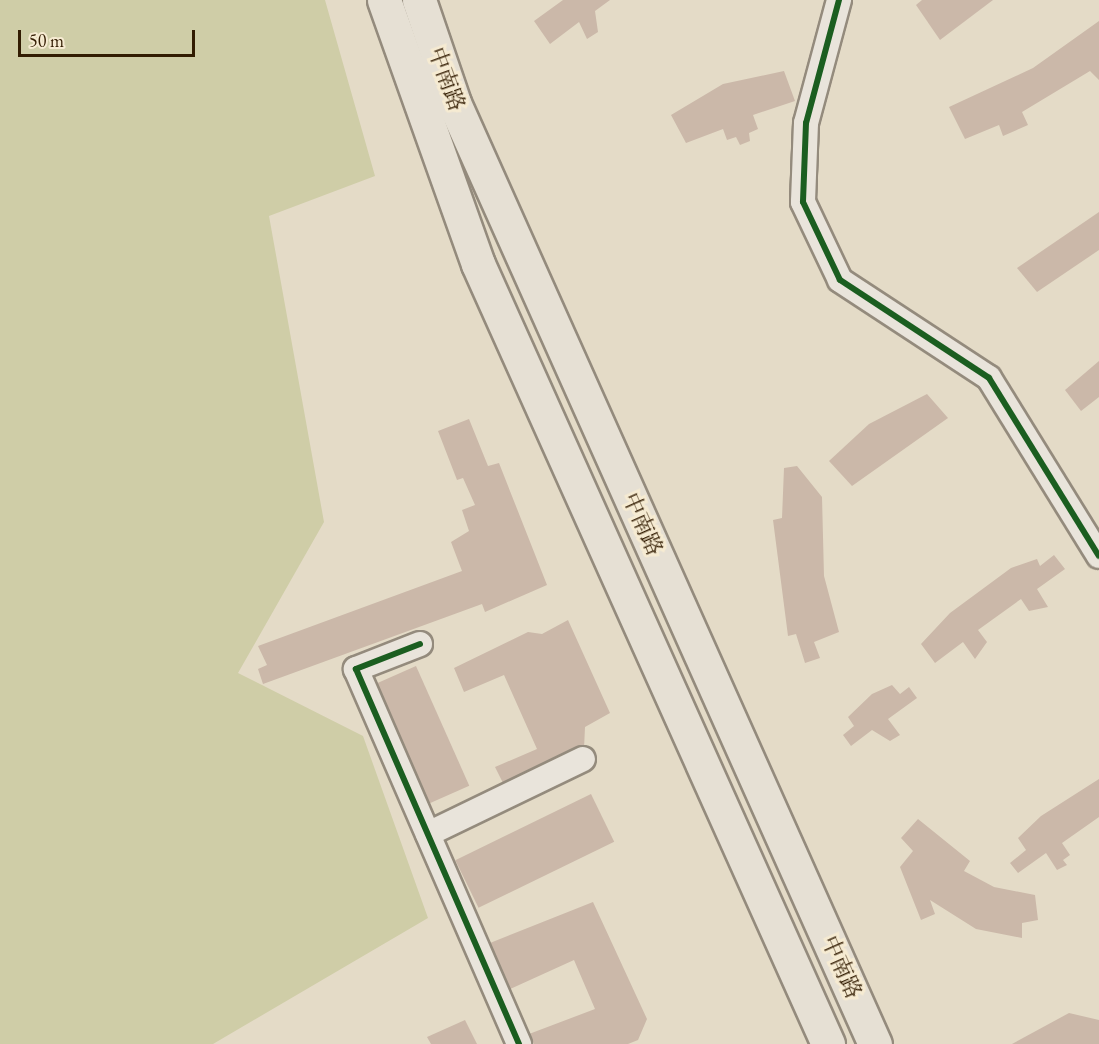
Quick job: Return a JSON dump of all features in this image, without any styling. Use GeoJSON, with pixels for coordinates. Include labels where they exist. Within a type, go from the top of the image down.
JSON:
{"type":"FeatureCollection","features":[{"type":"Feature","properties":{"kind":"main road"},"geometry":{"type":"LineString","coordinates":[[384,0],[478,264],[828,1044]]}},
{"type":"Feature","properties":{"kind":"main road","name":"中南路"},"geometry":{"type":"LineString","coordinates":[[420,0],[459,114],[875,1044]]}},
{"type":"Feature","properties":{"kind":"street"},"geometry":{"type":"LineString","coordinates":[[839,0],[806,123],[803,202],[840,280],[989,378],[1099,556]]}},
{"type":"Feature","properties":{"kind":"street"},"geometry":{"type":"LineString","coordinates":[[420,644],[356,669],[519,1044]]}},
{"type":"Feature","properties":{"kind":"street"},"geometry":{"type":"LineString","coordinates":[[428,834],[584,759]]}},
{"type":"Feature","properties":{"kind":"shaded area"},"geometry":{"type":"Polygon","coordinates":[[[0,0],[325,0],[375,176],[269,216],[324,522],[238,673],[363,736],[428,918],[213,1044],[0,1044],[0,0]]]}},
{"type":"Feature","properties":{"kind":"building"},"geometry":{"type":"Polygon","coordinates":[[[563,0],[610,0],[595,11],[598,32],[587,39],[579,22],[550,44],[534,21],[563,0]]]}},
{"type":"Feature","properties":{"kind":"building"},"geometry":{"type":"Polygon","coordinates":[[[922,0],[993,0],[940,40],[916,5],[922,0]]]}},
{"type":"Feature","properties":{"kind":"building"},"geometry":{"type":"Polygon","coordinates":[[[1099,21],[1099,80],[1090,71],[1022,112],[1028,125],[1003,136],[999,125],[965,139],[949,107],[1033,68],[1099,21]]]}},
{"type":"Feature","properties":{"kind":"building"},"geometry":{"type":"Polygon","coordinates":[[[784,71],[795,101],[753,115],[758,129],[749,133],[750,141],[740,145],[736,137],[727,140],[723,129],[686,143],[671,115],[723,84],[784,71]]]}},
{"type":"Feature","properties":{"kind":"building"},"geometry":{"type":"Polygon","coordinates":[[[1099,212],[1099,250],[1037,292],[1017,268],[1099,212]]]}},
{"type":"Feature","properties":{"kind":"building"},"geometry":{"type":"Polygon","coordinates":[[[1099,361],[1099,397],[1081,411],[1065,390],[1099,361]]]}},
{"type":"Feature","properties":{"kind":"building"},"geometry":{"type":"Polygon","coordinates":[[[927,394],[948,418],[852,486],[829,461],[869,424],[927,394]]]}},
{"type":"Feature","properties":{"kind":"building"},"geometry":{"type":"Polygon","coordinates":[[[469,419],[488,466],[499,463],[547,585],[485,612],[482,604],[263,684],[258,669],[267,665],[258,646],[462,571],[451,542],[469,531],[462,510],[475,505],[463,478],[457,480],[438,431],[469,419]]]}},
{"type":"Feature","properties":{"kind":"building"},"geometry":{"type":"Polygon","coordinates":[[[797,466],[822,497],[824,576],[839,632],[814,642],[820,658],[805,663],[796,634],[788,636],[773,520],[782,518],[784,468],[797,466]]]}},
{"type":"Feature","properties":{"kind":"building"},"geometry":{"type":"Polygon","coordinates":[[[1054,555],[1065,569],[1037,589],[1048,607],[1029,611],[1021,599],[978,630],[987,642],[975,659],[963,642],[935,663],[921,644],[950,613],[1011,568],[1037,559],[1040,566],[1054,555]]]}},
{"type":"Feature","properties":{"kind":"building"},"geometry":{"type":"Polygon","coordinates":[[[568,620],[610,713],[585,727],[584,749],[503,783],[495,767],[537,749],[504,675],[464,692],[454,668],[528,632],[542,634],[568,620]]]}},
{"type":"Feature","properties":{"kind":"building"},"geometry":{"type":"Polygon","coordinates":[[[416,666],[469,786],[426,805],[373,685],[416,666]]]}},
{"type":"Feature","properties":{"kind":"building"},"geometry":{"type":"Polygon","coordinates":[[[892,685],[900,694],[909,687],[917,698],[888,719],[900,735],[890,741],[872,730],[851,746],[843,735],[854,726],[848,717],[872,694],[892,685]]]}},
{"type":"Feature","properties":{"kind":"building"},"geometry":{"type":"Polygon","coordinates":[[[1099,779],[1099,817],[1062,843],[1070,855],[1063,860],[1067,865],[1057,870],[1046,853],[1018,873],[1010,863],[1026,850],[1018,838],[1041,816],[1099,779]]]}},
{"type":"Feature","properties":{"kind":"building"},"geometry":{"type":"Polygon","coordinates":[[[591,794],[614,842],[479,908],[455,860],[591,794]]]}},
{"type":"Feature","properties":{"kind":"building"},"geometry":{"type":"Polygon","coordinates":[[[918,819],[970,861],[964,871],[994,887],[1035,895],[1038,920],[1022,923],[1022,938],[976,929],[930,900],[935,914],[921,920],[900,867],[913,851],[901,838],[918,819]]]}},
{"type":"Feature","properties":{"kind":"building"},"geometry":{"type":"Polygon","coordinates":[[[593,902],[647,1019],[638,1040],[628,1044],[534,1044],[529,1034],[595,1009],[574,960],[508,990],[490,943],[593,902]]]}},
{"type":"Feature","properties":{"kind":"building"},"geometry":{"type":"Polygon","coordinates":[[[1069,1013],[1099,1020],[1099,1044],[1012,1044],[1069,1013]]]}},
{"type":"Feature","properties":{"kind":"building"},"geometry":{"type":"Polygon","coordinates":[[[465,1020],[477,1044],[431,1044],[427,1037],[465,1020]]]}},
{"type":"Feature","properties":{"kind":"cycle path"},"geometry":{"type":"LineString","coordinates":[[839,0],[806,123],[803,202],[840,280],[989,378],[1099,556]]}},
{"type":"Feature","properties":{"kind":"cycle path"},"geometry":{"type":"LineString","coordinates":[[420,644],[356,669],[519,1044]]}}]}
